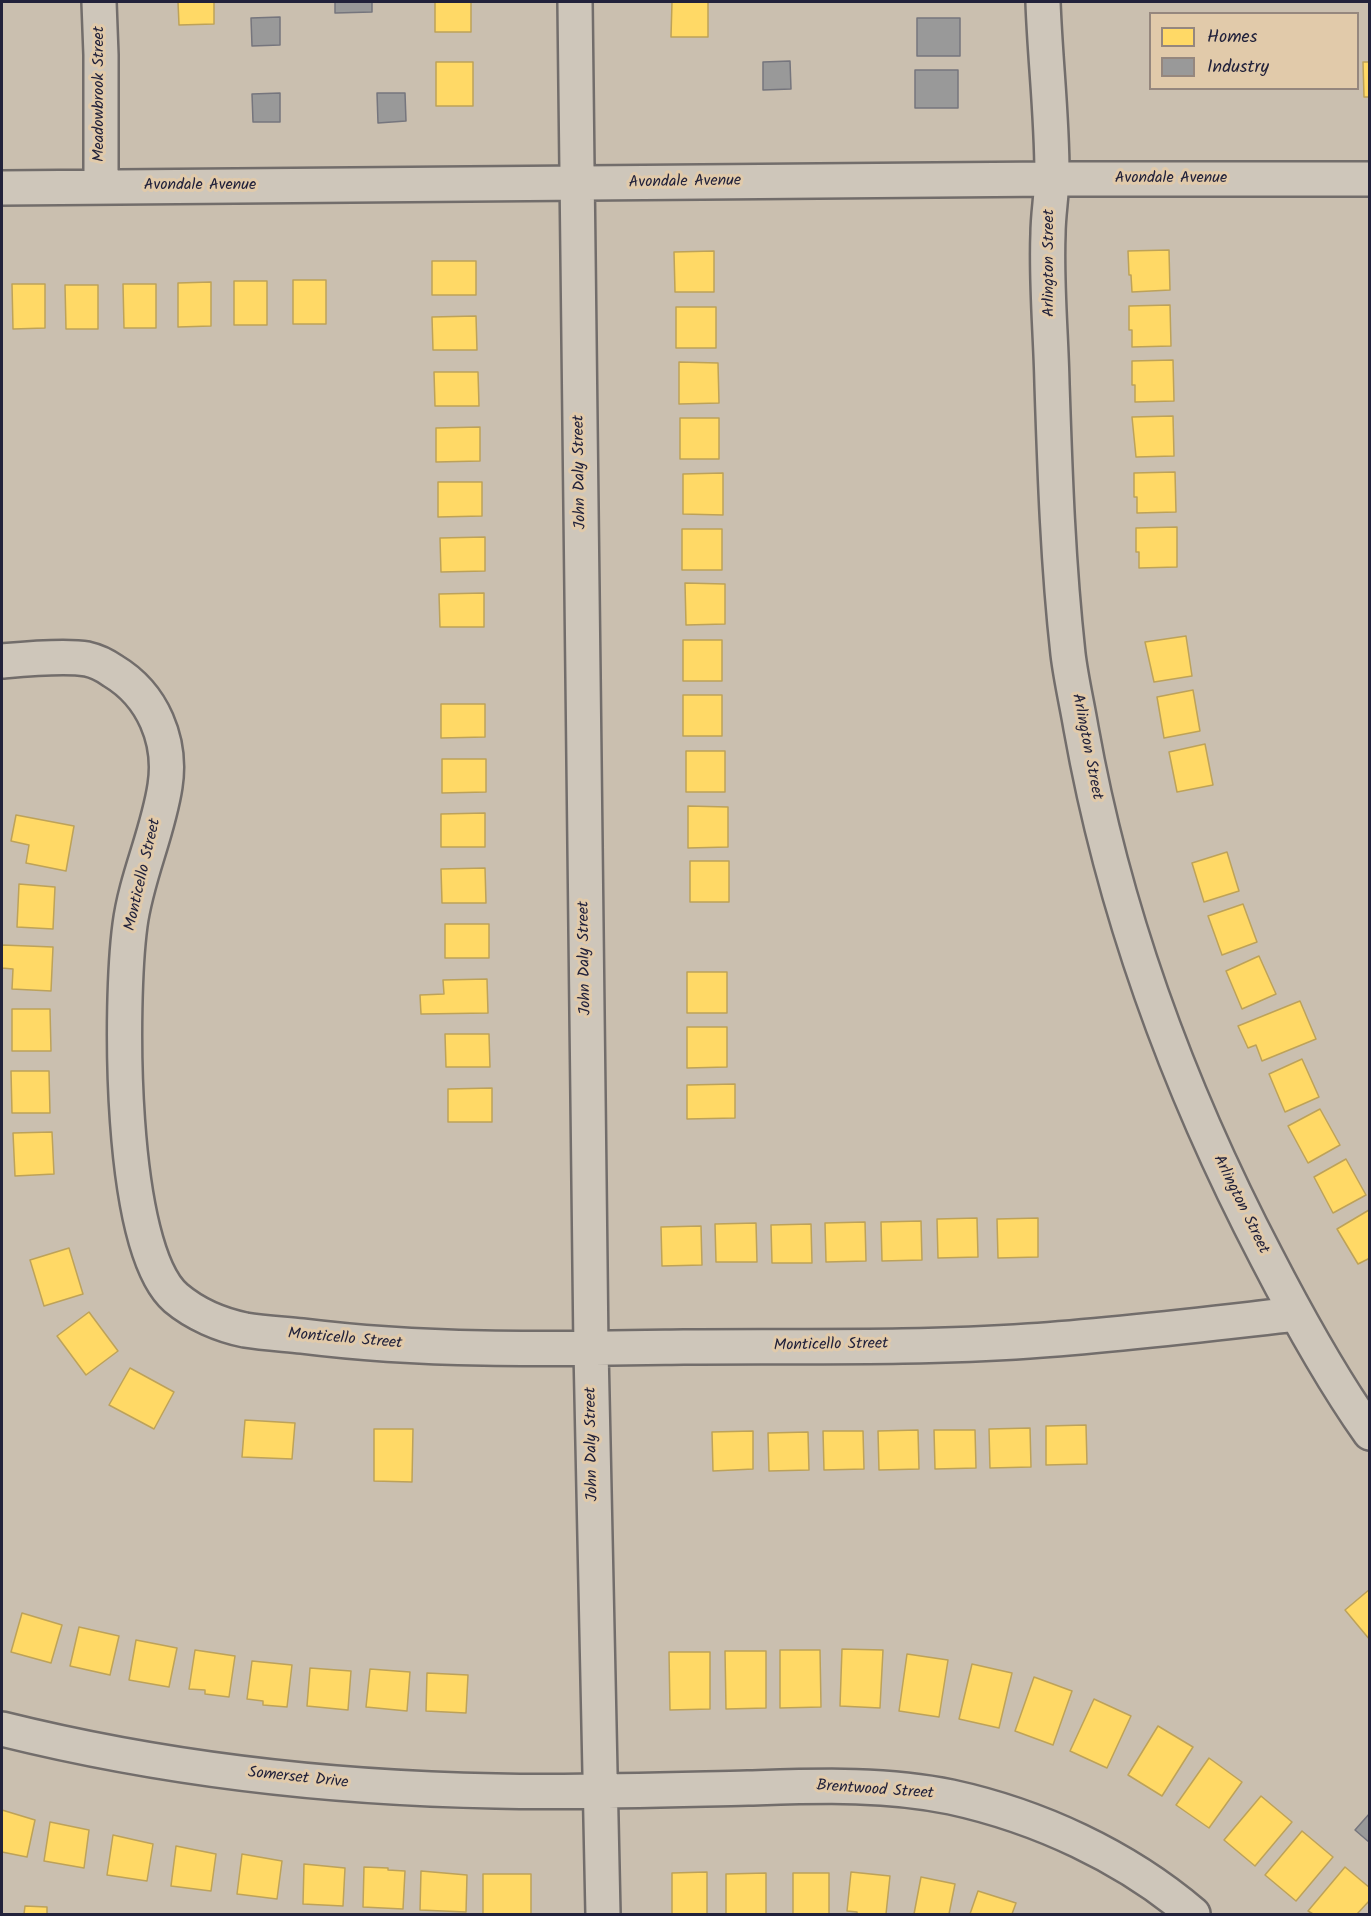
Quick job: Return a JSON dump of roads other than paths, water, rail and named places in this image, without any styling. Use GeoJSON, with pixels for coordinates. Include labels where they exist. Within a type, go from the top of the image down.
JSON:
{"type":"FeatureCollection","features":[{"type":"Feature","properties":{"kind":"street","name":"Meadowbrook Street"},"geometry":{"type":"LineString","coordinates":[[99,2],[101,187]]}},
{"type":"Feature","properties":{"kind":"street","name":"John Daly Street"},"geometry":{"type":"LineString","coordinates":[[575,2],[591,1349],[603,1914]]}},
{"type":"Feature","properties":{"kind":"street","name":"Arlington Street"},"geometry":{"type":"LineString","coordinates":[[1043,2],[1051,121],[1052,179],[1048,235],[1058,543],[1069,657],[1088,769],[1106,846],[1128,922],[1170,1047],[1200,1120],[1232,1192],[1296,1314],[1370,1433]]}},
{"type":"Feature","properties":{"kind":"street","name":"Avondale Avenue"},"geometry":{"type":"LineString","coordinates":[[2,188],[1052,179],[1370,179]]}},
{"type":"Feature","properties":{"kind":"street","name":"Monticello Street"},"geometry":{"type":"LineString","coordinates":[[2,662],[45,658],[88,659],[106,666],[136,689],[151,709],[162,732],[166,757],[165,785],[130,922],[125,986],[126,1107],[141,1224],[156,1270],[174,1296],[201,1314],[242,1329],[331,1340],[470,1349],[591,1349],[1025,1341],[1143,1332],[1296,1314]]}},
{"type":"Feature","properties":{"kind":"street","name":"Somerset Drive"},"geometry":{"type":"LineString","coordinates":[[2,1729],[136,1758],[245,1774],[366,1786],[495,1791],[599,1791]]}},
{"type":"Feature","properties":{"kind":"street","name":"Brentwood Street"},"geometry":{"type":"LineString","coordinates":[[599,1791],[836,1786],[906,1790],[950,1797],[1004,1811],[1057,1831],[1107,1856],[1155,1885],[1192,1914]]}}]}
